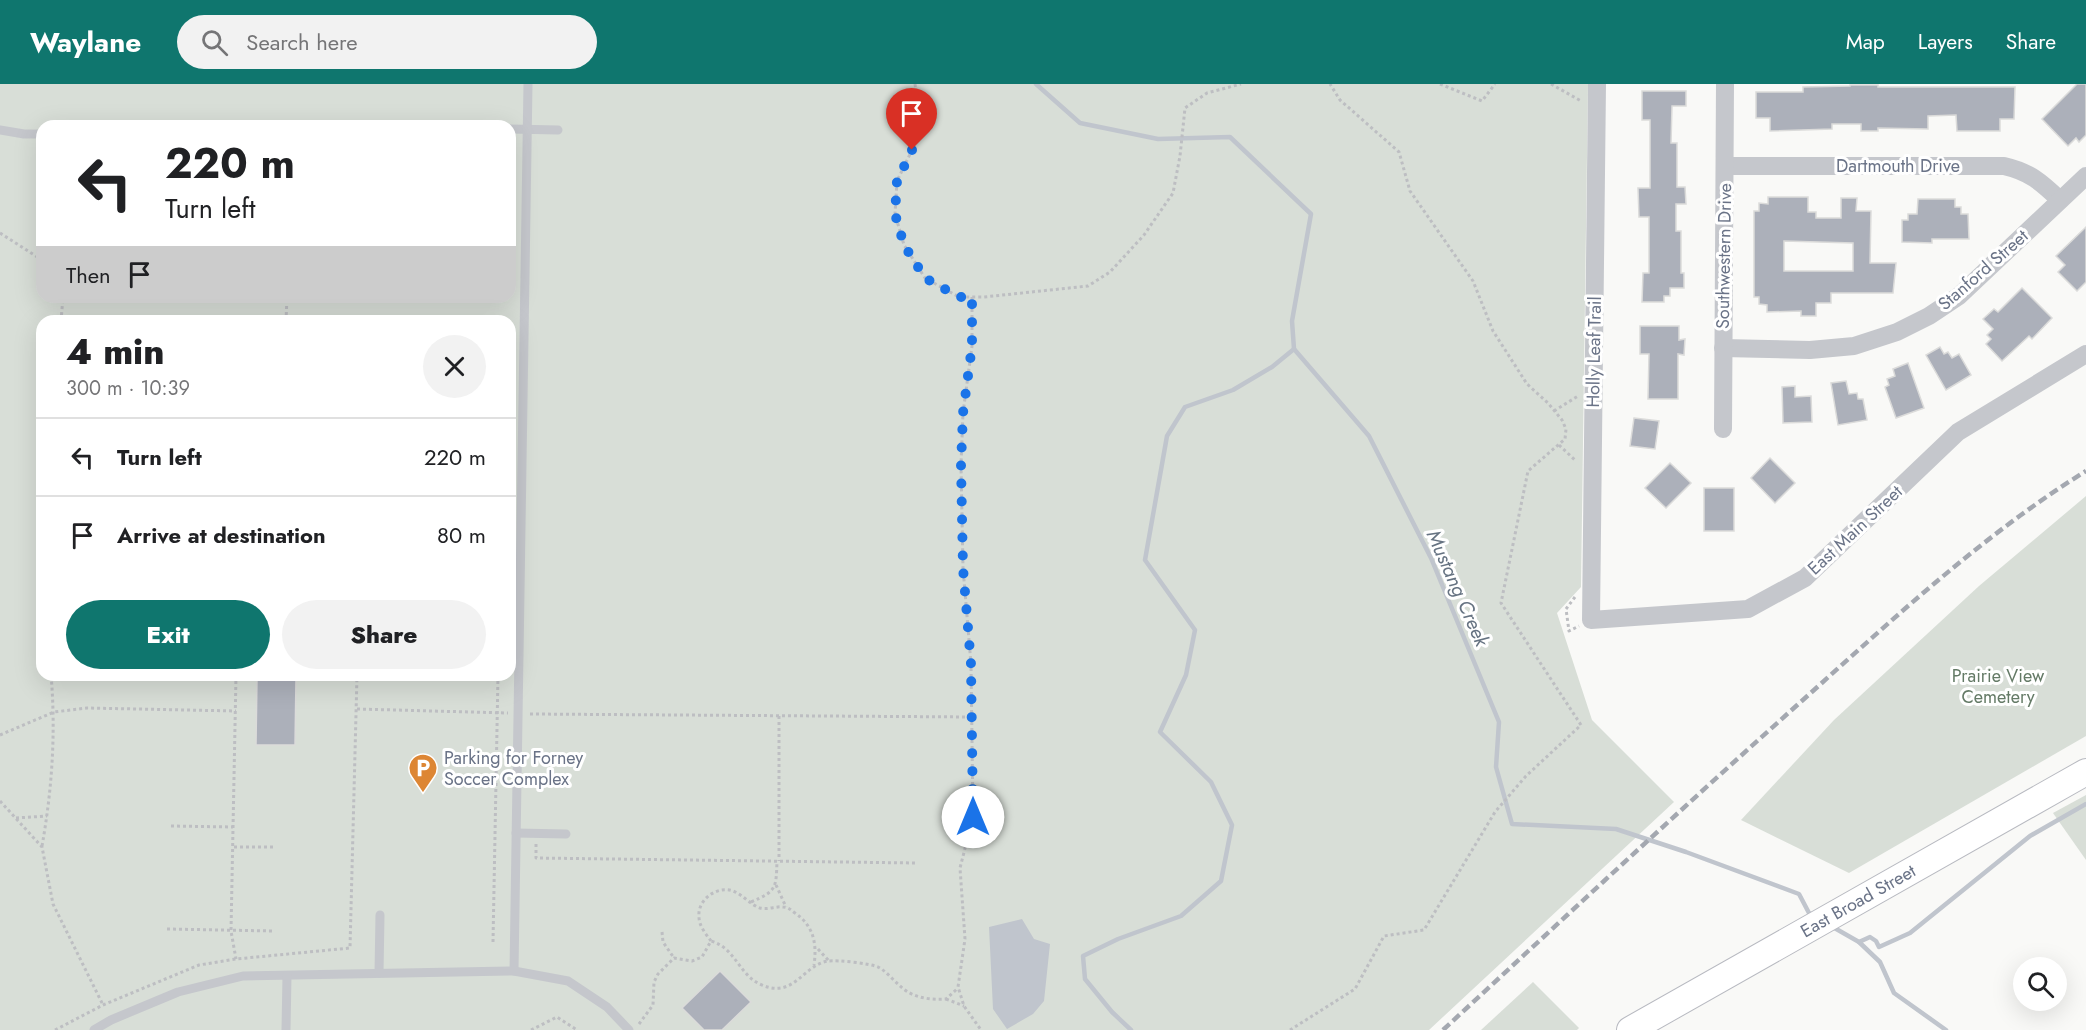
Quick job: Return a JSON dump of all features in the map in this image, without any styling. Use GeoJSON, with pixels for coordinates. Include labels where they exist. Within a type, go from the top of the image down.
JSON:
{"type":"FeatureCollection","features":[{"type":"Feature","properties":{"kind":"main road","name":"East Broad Street"},"geometry":{"type":"LineString","coordinates":[[1630,1030],[2086,772]]}},
{"type":"Feature","properties":{"kind":"street","name":"Holly Leaf Trail"},"geometry":{"type":"LineString","coordinates":[[1591,620],[1597,84]]}},
{"type":"Feature","properties":{"kind":"street","name":"Southwestern Drive"},"geometry":{"type":"LineString","coordinates":[[1723,429],[1725,84]]}},
{"type":"Feature","properties":{"kind":"street","name":"Dartmouth Drive"},"geometry":{"type":"LineString","coordinates":[[1725,166],[2004,166],[2023,170],[2040,181],[2060,200]]}},
{"type":"Feature","properties":{"kind":"street","name":"Stanford Street"},"geometry":{"type":"LineString","coordinates":[[1723,348],[1810,350],[1854,346],[1897,332],[1929,316],[1959,296],[2086,176]]}},
{"type":"Feature","properties":{"kind":"street","name":"East Main Street"},"geometry":{"type":"LineString","coordinates":[[1591,620],[1748,609],[1805,578],[1958,432],[2086,354]]}},
{"type":"Feature","properties":{"kind":"lane"},"geometry":{"type":"LineString","coordinates":[[514,971],[528,84]]}},
{"type":"Feature","properties":{"kind":"lane"},"geometry":{"type":"LineString","coordinates":[[516,129],[558,130]]}},
{"type":"Feature","properties":{"kind":"lane"},"geometry":{"type":"LineString","coordinates":[[0,130],[36,134]]}},
{"type":"Feature","properties":{"kind":"lane"},"geometry":{"type":"LineString","coordinates":[[516,453],[522,453]]}},
{"type":"Feature","properties":{"kind":"lane"},"geometry":{"type":"LineString","coordinates":[[516,833],[566,834]]}},
{"type":"Feature","properties":{"kind":"lane"},"geometry":{"type":"LineString","coordinates":[[379,973],[380,915]]}},
{"type":"Feature","properties":{"kind":"lane"},"geometry":{"type":"LineString","coordinates":[[94,1030],[111,1020],[178,992],[243,976],[514,971],[568,981],[607,1007],[629,1030]]}},
{"type":"Feature","properties":{"kind":"lane"},"geometry":{"type":"LineString","coordinates":[[286,1030],[288,976]]}},
{"type":"Feature","properties":{"kind":"path"},"geometry":{"type":"LineString","coordinates":[[915,84],[919,109],[912,150],[897,181],[895,214],[904,245],[925,278],[959,297],[1088,286],[1110,272],[1144,235],[1173,194],[1185,108],[1207,93],[1241,84]]}},
{"type":"Feature","properties":{"kind":"path"},"geometry":{"type":"LineString","coordinates":[[1290,1030],[1354,989],[1384,936],[1424,930],[1496,812],[1526,776],[1581,725],[1501,603],[1528,471],[1565,439],[1566,429],[1562,420],[1527,384],[1493,332],[1473,281],[1410,191],[1399,153],[1340,100],[1330,84]]}},
{"type":"Feature","properties":{"kind":"path"},"geometry":{"type":"LineString","coordinates":[[1440,84],[1482,101],[1495,84]]}},
{"type":"Feature","properties":{"kind":"path"},"geometry":{"type":"LineString","coordinates":[[1551,84],[1582,102]]}},
{"type":"Feature","properties":{"kind":"path"},"geometry":{"type":"LineString","coordinates":[[0,233],[36,256]]}},
{"type":"Feature","properties":{"kind":"path"},"geometry":{"type":"LineString","coordinates":[[972,297],[972,346],[963,413],[961,465],[963,568],[973,717],[973,817],[960,868],[965,939],[958,987],[964,1006],[981,1030]]}},
{"type":"Feature","properties":{"kind":"path"},"geometry":{"type":"LineString","coordinates":[[1554,411],[1581,394]]}},
{"type":"Feature","properties":{"kind":"path"},"geometry":{"type":"LineString","coordinates":[[1559,444],[1580,464]]}},
{"type":"Feature","properties":{"kind":"path"},"geometry":{"type":"LineString","coordinates":[[51,681],[54,712],[47,816],[42,847],[53,904],[103,1005]]}},
{"type":"Feature","properties":{"kind":"path"},"geometry":{"type":"LineString","coordinates":[[236,681],[231,931],[236,959]]}},
{"type":"Feature","properties":{"kind":"path"},"geometry":{"type":"LineString","coordinates":[[55,1030],[103,1005],[199,965],[236,959],[350,948],[357,681]]}},
{"type":"Feature","properties":{"kind":"path"},"geometry":{"type":"LineString","coordinates":[[493,942],[498,681]]}},
{"type":"Feature","properties":{"kind":"path"},"geometry":{"type":"LineString","coordinates":[[0,735],[54,712],[87,708],[236,711]]}},
{"type":"Feature","properties":{"kind":"path"},"geometry":{"type":"LineString","coordinates":[[357,710],[973,717]]}},
{"type":"Feature","properties":{"kind":"path"},"geometry":{"type":"LineString","coordinates":[[779,716],[776,885],[786,907],[805,920],[810,927],[817,948],[829,961]]}},
{"type":"Feature","properties":{"kind":"path"},"geometry":{"type":"LineString","coordinates":[[0,801],[42,847]]}},
{"type":"Feature","properties":{"kind":"path"},"geometry":{"type":"LineString","coordinates":[[16,818],[47,816]]}},
{"type":"Feature","properties":{"kind":"path"},"geometry":{"type":"LineString","coordinates":[[171,826],[233,827]]}},
{"type":"Feature","properties":{"kind":"path"},"geometry":{"type":"LineString","coordinates":[[536,833],[536,858],[916,863]]}},
{"type":"Feature","properties":{"kind":"path"},"geometry":{"type":"LineString","coordinates":[[234,847],[274,847]]}},
{"type":"Feature","properties":{"kind":"path"},"geometry":{"type":"LineString","coordinates":[[751,902],[768,894],[776,885]]}},
{"type":"Feature","properties":{"kind":"path"},"geometry":{"type":"LineString","coordinates":[[786,907],[758,908],[734,892],[718,891],[708,896],[701,904],[699,919],[711,941],[726,947],[748,976],[764,986],[774,988],[794,984],[814,965],[829,961],[878,967],[906,992],[932,1000],[946,999],[964,1006]]}},
{"type":"Feature","properties":{"kind":"path"},"geometry":{"type":"LineString","coordinates":[[167,929],[273,931]]}},
{"type":"Feature","properties":{"kind":"path"},"geometry":{"type":"LineString","coordinates":[[662,932],[663,942],[674,958]]}},
{"type":"Feature","properties":{"kind":"path"},"geometry":{"type":"LineString","coordinates":[[634,1030],[650,1012],[653,1005],[654,982],[658,974],[674,958],[697,960],[702,957],[711,941]]}},
{"type":"Feature","properties":{"kind":"path"},"geometry":{"type":"LineString","coordinates":[[814,965],[817,948]]}},
{"type":"Feature","properties":{"kind":"path"},"geometry":{"type":"LineString","coordinates":[[946,999],[958,987]]}},
{"type":"Feature","properties":{"kind":"path"},"geometry":{"type":"LineString","coordinates":[[531,1030],[557,1017],[577,1030]]}},
{"type":"Feature","properties":{"kind":"green space"},"geometry":{"type":"Polygon","coordinates":[[[0,84],[1588,84],[1581,587],[1557,613],[1592,720],[1674,802],[1429,1030],[0,1030],[0,84]]]}},
{"type":"Feature","properties":{"kind":"green space","name":"Prairie View Cemetery"},"geometry":{"type":"Polygon","coordinates":[[[2086,496],[2086,736],[1849,873],[1741,820],[1834,720],[1979,586],[2086,496]]]}},
{"type":"Feature","properties":{"kind":"green space"},"geometry":{"type":"Polygon","coordinates":[[[2086,795],[2086,860],[2053,813],[2086,795]]]}},
{"type":"Feature","properties":{"kind":"green space"},"geometry":{"type":"Polygon","coordinates":[[[1533,982],[1579,1028],[1577,1030],[1481,1030],[1533,982]]]}},
{"type":"Feature","properties":{"kind":"shaded area"},"geometry":{"type":"Polygon","coordinates":[[[1022,919],[1034,939],[1050,944],[1044,1001],[1033,1014],[1007,1029],[993,1009],[989,927],[1022,919]]]}},
{"type":"Feature","properties":{"kind":"building"},"geometry":{"type":"Polygon","coordinates":[[[2077,84],[2086,84],[2086,135],[2079,142],[2076,138],[2068,146],[2042,119],[2077,84]]]}},
{"type":"Feature","properties":{"kind":"building"},"geometry":{"type":"Polygon","coordinates":[[[1850,85],[2015,87],[2014,119],[2000,119],[2000,131],[1957,131],[1956,115],[1928,116],[1928,129],[1878,128],[1878,131],[1861,131],[1861,124],[1832,124],[1832,129],[1770,131],[1770,118],[1756,118],[1756,92],[1803,92],[1803,87],[1850,85]]]}},
{"type":"Feature","properties":{"kind":"building"},"geometry":{"type":"Polygon","coordinates":[[[1642,91],[1686,91],[1686,106],[1672,106],[1671,143],[1677,143],[1677,187],[1685,187],[1686,204],[1676,204],[1676,231],[1681,231],[1681,273],[1684,273],[1684,288],[1670,288],[1670,296],[1664,296],[1664,302],[1642,302],[1643,273],[1649,273],[1649,217],[1639,217],[1638,188],[1650,188],[1650,120],[1642,120],[1642,91]]]}},
{"type":"Feature","properties":{"kind":"building"},"geometry":{"type":"Polygon","coordinates":[[[1768,197],[1808,197],[1808,212],[1816,212],[1816,218],[1841,218],[1841,198],[1857,198],[1856,211],[1871,211],[1870,263],[1896,263],[1893,293],[1831,293],[1831,303],[1816,303],[1816,316],[1801,316],[1801,311],[1767,312],[1767,305],[1759,304],[1759,297],[1754,297],[1754,211],[1759,211],[1759,203],[1768,204],[1768,197]],[[1784,241],[1784,271],[1853,271],[1853,243],[1784,241]]]}},
{"type":"Feature","properties":{"kind":"building"},"geometry":{"type":"Polygon","coordinates":[[[1918,199],[1955,199],[1955,207],[1961,207],[1961,214],[1968,214],[1969,239],[1932,239],[1932,243],[1902,242],[1902,220],[1908,220],[1908,214],[1917,214],[1918,199]]]}},
{"type":"Feature","properties":{"kind":"building"},"geometry":{"type":"Polygon","coordinates":[[[2086,227],[2086,282],[2077,291],[2058,272],[2065,265],[2056,256],[2086,227]]]}},
{"type":"Feature","properties":{"kind":"building"},"geometry":{"type":"Polygon","coordinates":[[[2022,288],[2052,318],[2032,339],[2029,336],[2002,361],[1986,344],[1991,339],[1987,335],[1993,329],[1983,319],[1994,309],[1998,312],[2022,288]]]}},
{"type":"Feature","properties":{"kind":"building"},"geometry":{"type":"Polygon","coordinates":[[[1640,326],[1679,326],[1679,340],[1685,339],[1684,355],[1678,354],[1678,399],[1648,399],[1649,354],[1640,354],[1640,326]]]}},
{"type":"Feature","properties":{"kind":"building"},"geometry":{"type":"Polygon","coordinates":[[[1940,347],[1944,354],[1948,352],[1952,358],[1959,354],[1971,375],[1946,390],[1926,355],[1940,347]]]}},
{"type":"Feature","properties":{"kind":"building"},"geometry":{"type":"Polygon","coordinates":[[[1908,363],[1924,408],[1896,418],[1885,387],[1889,385],[1887,379],[1895,376],[1893,369],[1908,363]]]}},
{"type":"Feature","properties":{"kind":"building"},"geometry":{"type":"Polygon","coordinates":[[[1846,381],[1849,394],[1857,393],[1858,399],[1863,399],[1867,420],[1838,425],[1831,383],[1846,381]]]}},
{"type":"Feature","properties":{"kind":"building"},"geometry":{"type":"Polygon","coordinates":[[[1795,386],[1795,397],[1811,396],[1812,422],[1783,423],[1782,387],[1795,386]]]}},
{"type":"Feature","properties":{"kind":"building"},"geometry":{"type":"Polygon","coordinates":[[[1634,418],[1659,421],[1655,449],[1630,446],[1634,418]]]}},
{"type":"Feature","properties":{"kind":"building"},"geometry":{"type":"Polygon","coordinates":[[[1770,458],[1795,483],[1775,503],[1751,478],[1770,458]]]}},
{"type":"Feature","properties":{"kind":"building"},"geometry":{"type":"Polygon","coordinates":[[[1670,463],[1691,483],[1666,508],[1645,488],[1670,463]]]}},
{"type":"Feature","properties":{"kind":"building"},"geometry":{"type":"Polygon","coordinates":[[[1704,488],[1734,488],[1734,531],[1704,531],[1704,488]]]}},
{"type":"Feature","properties":{"kind":"building"},"geometry":{"type":"Polygon","coordinates":[[[257,681],[296,681],[295,745],[256,745],[257,681]]]}},
{"type":"Feature","properties":{"kind":"building"},"geometry":{"type":"Polygon","coordinates":[[[720,971],[751,1002],[722,1030],[704,1030],[682,1008],[720,971]]]}},
{"type":"Feature","properties":{"kind":"waterway","name":"Mustang Creek"},"geometry":{"type":"LineString","coordinates":[[1036,84],[1080,123],[1158,139],[1230,137],[1311,214],[1292,321],[1294,349],[1369,436],[1431,558],[1499,722],[1496,767],[1512,824],[1616,829],[1799,894],[1809,913],[1814,916]]}},
{"type":"Feature","properties":{"kind":"waterway"},"geometry":{"type":"LineString","coordinates":[[1131,1030],[1112,1012],[1085,979],[1083,956],[1118,939],[1181,916],[1221,881],[1232,825],[1211,782],[1160,732],[1186,675],[1195,630],[1145,560],[1167,436],[1185,407],[1233,390],[1272,367],[1294,349]]}},
{"type":"Feature","properties":{"kind":"waterway"},"geometry":{"type":"LineString","coordinates":[[1859,942],[1870,937],[1879,947],[1910,933],[2030,836],[2086,804]]}},
{"type":"Feature","properties":{"kind":"waterway","name":"Mustang Creek"},"geometry":{"type":"LineString","coordinates":[[1831,926],[1859,942],[1880,962],[1894,993],[1946,1030]]}},
{"type":"Feature","properties":{"kind":"railway"},"geometry":{"type":"LineString","coordinates":[[1443,1030],[1713,781],[1906,608],[2011,522],[2086,471]]}},
{"type":"Feature","properties":{"kind":"place","name":"Parking for Forney Soccer Complex"},"geometry":{"type":"Point","coordinates":[423,794]}},
{"type":"Feature","properties":{"kind":"route"},"geometry":{"type":"LineString","coordinates":[[912,150],[897,181],[895,214],[904,245],[925,278],[959,297],[972,297],[972,346],[963,413],[961,465],[963,568],[973,717],[973,817]]}}]}
